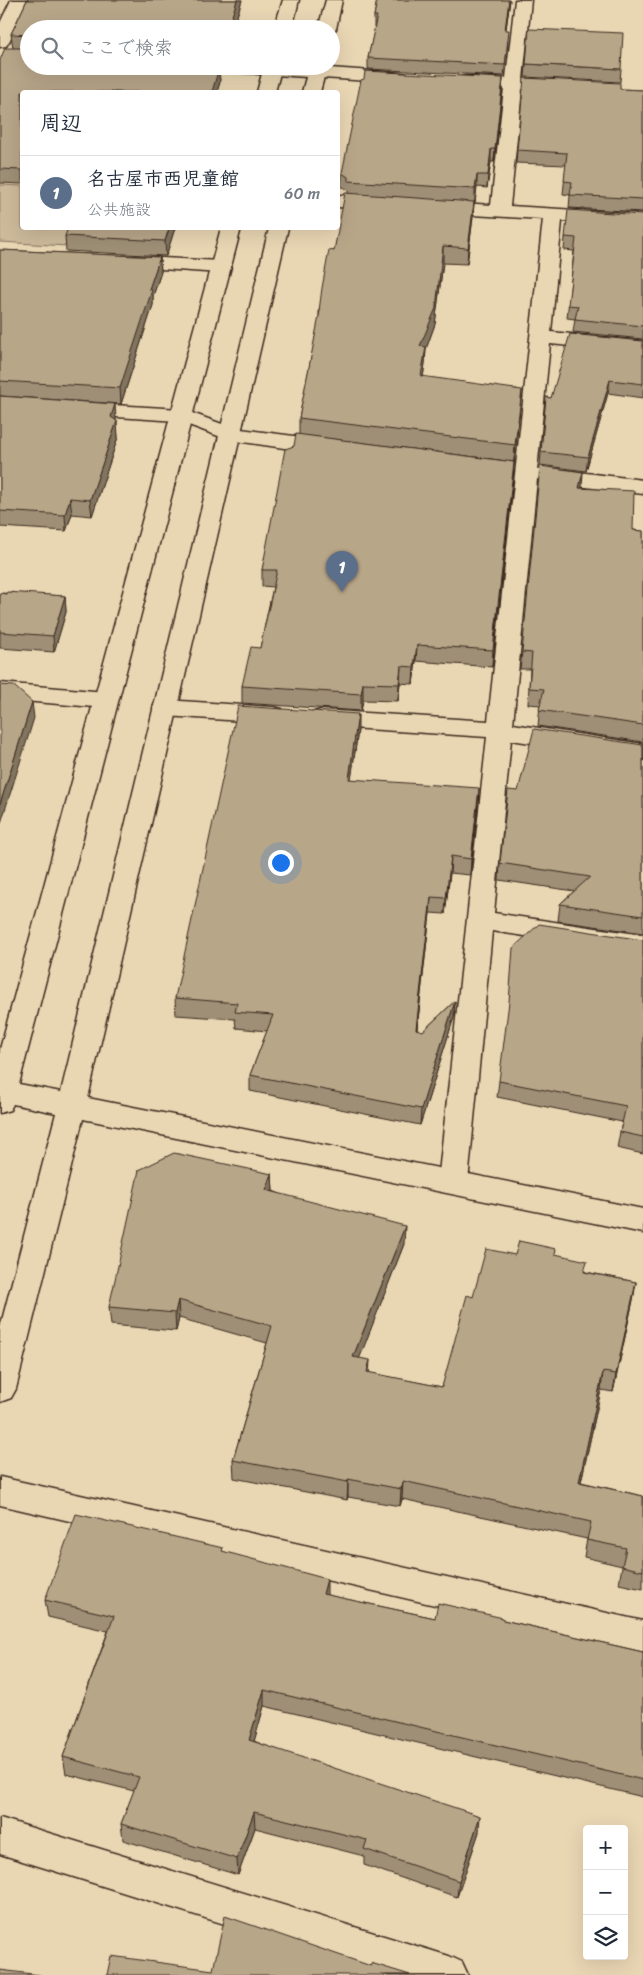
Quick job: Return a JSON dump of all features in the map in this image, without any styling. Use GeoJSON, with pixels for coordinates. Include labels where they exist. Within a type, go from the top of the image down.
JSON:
{"type":"FeatureCollection","features":[{"type":"Feature","properties":{"kind":"street"},"geometry":{"type":"LineString","coordinates":[[3,51],[18,0]]}},
{"type":"Feature","properties":{"kind":"street"},"geometry":{"type":"LineString","coordinates":[[285,20],[291,0]]}},
{"type":"Feature","properties":{"kind":"street"},"geometry":{"type":"LineString","coordinates":[[329,20],[334,0]]}},
{"type":"Feature","properties":{"kind":"street"},"geometry":{"type":"LineString","coordinates":[[500,211],[523,0]]}},
{"type":"Feature","properties":{"kind":"street"},"geometry":{"type":"LineString","coordinates":[[340,72],[415,79]]}},
{"type":"Feature","properties":{"kind":"street"},"geometry":{"type":"LineString","coordinates":[[267,90],[271,75]]}},
{"type":"Feature","properties":{"kind":"street"},"geometry":{"type":"LineString","coordinates":[[312,90],[316,75]]}},
{"type":"Feature","properties":{"kind":"street"},"geometry":{"type":"LineString","coordinates":[[444,80],[573,86]]}},
{"type":"Feature","properties":{"kind":"street"},"geometry":{"type":"LineString","coordinates":[[340,201],[395,204]]}},
{"type":"Feature","properties":{"kind":"street"},"geometry":{"type":"LineString","coordinates":[[414,206],[643,220]]}},
{"type":"Feature","properties":{"kind":"street"},"geometry":{"type":"LineString","coordinates":[[453,1182],[499,730],[516,471],[540,337],[553,214]]}},
{"type":"Feature","properties":{"kind":"street"},"geometry":{"type":"LineString","coordinates":[[230,230],[1,1094],[72,1105],[643,1221]]}},
{"type":"Feature","properties":{"kind":"street"},"geometry":{"type":"LineString","coordinates":[[0,1389],[72,1105],[279,230]]}},
{"type":"Feature","properties":{"kind":"street"},"geometry":{"type":"LineString","coordinates":[[103,260],[220,267]]}},
{"type":"Feature","properties":{"kind":"street"},"geometry":{"type":"LineString","coordinates":[[540,337],[643,347]]}},
{"type":"Feature","properties":{"kind":"street"},"geometry":{"type":"LineString","coordinates":[[57,408],[181,415],[229,434],[348,450]]}},
{"type":"Feature","properties":{"kind":"street"},"geometry":{"type":"LineString","coordinates":[[516,471],[643,487]]}},
{"type":"Feature","properties":{"kind":"street"},"geometry":{"type":"LineString","coordinates":[[0,691],[106,700]]}},
{"type":"Feature","properties":{"kind":"street"},"geometry":{"type":"LineString","coordinates":[[165,708],[499,730],[643,752]]}},
{"type":"Feature","properties":{"kind":"street"},"geometry":{"type":"LineString","coordinates":[[480,920],[643,945]]}},
{"type":"Feature","properties":{"kind":"street"},"geometry":{"type":"LineString","coordinates":[[0,1491],[643,1637]]}},
{"type":"Feature","properties":{"kind":"street"},"geometry":{"type":"LineString","coordinates":[[0,1836],[448,1975]]}},
{"type":"Feature","properties":{"kind":"shaded area"},"geometry":{"type":"Polygon","coordinates":[[[0,185],[20,186],[20,230],[73,230],[68,246],[0,242],[0,185]]]}},
{"type":"Feature","properties":{"kind":"building"},"geometry":{"type":"Polygon","coordinates":[[[27,0],[237,0],[231,20],[20,20],[20,34],[11,34],[27,0]]]}},
{"type":"Feature","properties":{"kind":"building"},"geometry":{"type":"Polygon","coordinates":[[[377,0],[509,0],[505,30],[509,30],[505,65],[368,58],[377,16],[374,16],[377,0]]]}},
{"type":"Feature","properties":{"kind":"building"},"geometry":{"type":"Polygon","coordinates":[[[529,29],[623,33],[621,69],[526,64],[529,29]]]}},
{"type":"Feature","properties":{"kind":"building"},"geometry":{"type":"Polygon","coordinates":[[[5,48],[20,48],[20,75],[217,75],[213,90],[20,90],[20,170],[0,169],[0,60],[5,48]]]}},
{"type":"Feature","properties":{"kind":"building"},"geometry":{"type":"Polygon","coordinates":[[[365,71],[503,78],[495,149],[491,149],[488,175],[477,175],[475,189],[348,181],[348,177],[342,173],[361,80],[364,79],[365,71]]]}},
{"type":"Feature","properties":{"kind":"building"},"geometry":{"type":"Polygon","coordinates":[[[524,78],[620,83],[620,89],[643,90],[643,199],[570,195],[572,182],[564,181],[567,153],[517,150],[524,78]]]}},
{"type":"Feature","properties":{"kind":"building"},"geometry":{"type":"Polygon","coordinates":[[[345,193],[474,202],[468,248],[443,246],[436,308],[420,346],[426,347],[421,376],[522,390],[515,445],[299,418],[320,311],[329,250],[334,251],[338,230],[340,230],[345,193]]]}},
{"type":"Feature","properties":{"kind":"building"},"geometry":{"type":"Polygon","coordinates":[[[568,210],[643,215],[643,326],[575,319],[578,306],[568,305],[576,238],[565,237],[568,210]]]}},
{"type":"Feature","properties":{"kind":"building"},"geometry":{"type":"Polygon","coordinates":[[[67,230],[168,230],[165,241],[65,236],[67,230]]]}},
{"type":"Feature","properties":{"kind":"building"},"geometry":{"type":"Polygon","coordinates":[[[0,250],[160,257],[149,289],[152,290],[120,388],[0,381],[0,250]]]}},
{"type":"Feature","properties":{"kind":"building"},"geometry":{"type":"Polygon","coordinates":[[[570,334],[643,341],[643,384],[610,380],[588,457],[541,452],[546,397],[551,398],[570,334]]]}},
{"type":"Feature","properties":{"kind":"building"},"geometry":{"type":"Polygon","coordinates":[[[0,396],[115,404],[111,417],[117,421],[90,500],[70,498],[65,515],[0,511],[0,396]]]}},
{"type":"Feature","properties":{"kind":"building"},"geometry":{"type":"Polygon","coordinates":[[[296,434],[514,462],[493,650],[417,645],[414,667],[401,666],[399,684],[363,683],[361,694],[242,686],[251,647],[260,648],[277,570],[262,570],[285,449],[294,446],[296,434]]]}},
{"type":"Feature","properties":{"kind":"building"},"geometry":{"type":"Polygon","coordinates":[[[540,466],[583,472],[579,488],[634,491],[633,530],[643,531],[643,725],[539,710],[544,689],[529,688],[532,653],[522,652],[540,466]]]}},
{"type":"Feature","properties":{"kind":"building"},"geometry":{"type":"Polygon","coordinates":[[[7,592],[65,596],[53,636],[0,632],[0,593],[6,594],[7,592]]]}},
{"type":"Feature","properties":{"kind":"building"},"geometry":{"type":"Polygon","coordinates":[[[0,685],[14,686],[32,702],[0,804],[0,685]]]}},
{"type":"Feature","properties":{"kind":"building"},"geometry":{"type":"Polygon","coordinates":[[[238,706],[358,714],[349,779],[479,788],[471,859],[451,856],[446,898],[431,897],[416,1029],[423,1031],[455,1001],[421,1109],[250,1075],[273,1015],[235,1012],[237,1003],[175,998],[238,706]]]}},
{"type":"Feature","properties":{"kind":"building"},"geometry":{"type":"Polygon","coordinates":[[[534,729],[643,745],[643,916],[560,904],[590,877],[500,863],[508,790],[518,791],[534,729]]]}},
{"type":"Feature","properties":{"kind":"building"},"geometry":{"type":"Polygon","coordinates":[[[539,924],[643,940],[643,1137],[620,1132],[626,1106],[499,1081],[509,1002],[513,948],[539,924]]]}},
{"type":"Feature","properties":{"kind":"building"},"geometry":{"type":"Polygon","coordinates":[[[174,1153],[272,1174],[266,1190],[405,1226],[353,1357],[370,1360],[367,1372],[442,1387],[467,1295],[473,1297],[486,1249],[515,1255],[519,1241],[556,1249],[555,1254],[587,1261],[584,1272],[636,1282],[616,1374],[603,1372],[579,1482],[643,1496],[643,1571],[622,1566],[626,1548],[587,1540],[591,1522],[403,1481],[401,1489],[348,1479],[348,1482],[233,1460],[272,1326],[178,1300],[175,1313],[109,1307],[139,1170],[174,1153]]]}},
{"type":"Feature","properties":{"kind":"building"},"geometry":{"type":"Polygon","coordinates":[[[76,1514],[223,1548],[222,1551],[327,1579],[323,1594],[435,1618],[438,1603],[643,1652],[643,1780],[264,1690],[249,1740],[480,1816],[459,1881],[364,1849],[367,1840],[254,1812],[237,1859],[121,1824],[139,1777],[63,1757],[114,1616],[45,1600],[76,1514]]]}},
{"type":"Feature","properties":{"kind":"building"},"geometry":{"type":"Polygon","coordinates":[[[225,1916],[371,1966],[371,1963],[410,1975],[107,1975],[111,1956],[213,1970],[225,1916]]]}},
{"type":"Feature","properties":{"kind":"building"},"geometry":{"type":"Polygon","coordinates":[[[0,1970],[40,1975],[0,1975],[0,1970]]]}},
{"type":"Feature","properties":{"kind":"place","name":"名古屋市西児童館"},"geometry":{"type":"Point","coordinates":[342,592]}}]}
